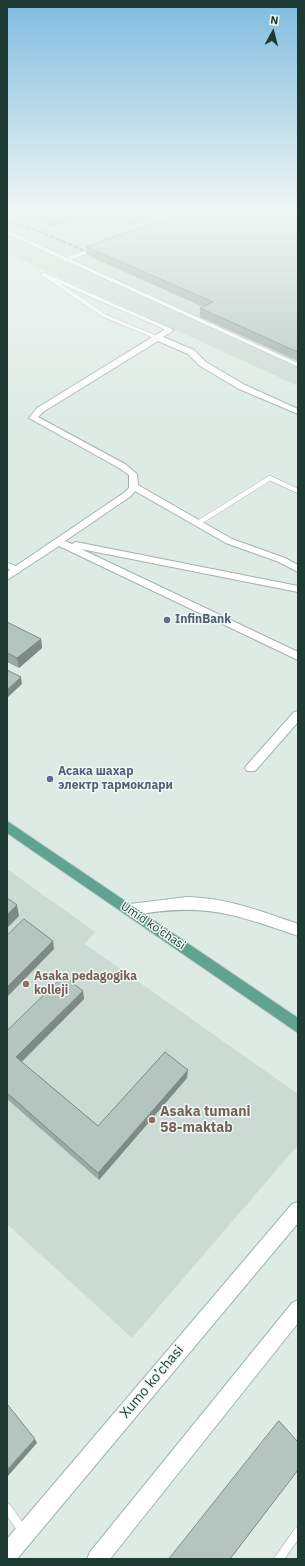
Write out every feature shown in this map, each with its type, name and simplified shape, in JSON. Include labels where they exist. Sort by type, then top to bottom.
[{"type":"main road","name":"Umid ko'chasi","points":[[7,826],[298,1026]]},
{"type":"street","points":[[7,577],[128,494],[133,486],[133,474],[122,466],[33,418],[40,410],[170,330]]},
{"type":"street","points":[[158,338],[191,352],[203,364],[242,387],[298,412]]},
{"type":"street","points":[[133,486],[229,541],[282,560],[298,569]]},
{"type":"street","points":[[59,542],[298,589]]},
{"type":"street","points":[[59,542],[298,656]]},
{"type":"street","points":[[251,768],[298,716]]},
{"type":"street","points":[[130,910],[175,904],[206,904],[226,907],[298,930]]},
{"type":"street","name":"Xumo ko’chasi","points":[[7,1555],[298,1210]]},
{"type":"street","points":[[97,1559],[298,1309]]},
{"type":"lane","points":[[58,284],[105,316],[158,338]]},
{"type":"lane","points":[[66,284],[170,330]]},
{"type":"lane","points":[[118,284],[298,365]]},
{"type":"lane","points":[[198,523],[270,478],[298,491]]},
{"type":"lane","points":[[7,565],[18,570]]},
{"type":"lane","points":[[7,1508],[25,1534]]},
{"type":"lane","points":[[279,1559],[298,1532]]},
{"type":"shaded area","points":[[75,284],[298,284],[298,386]]},
{"type":"shaded area","name":"Asaka tumani 58-maktab","points":[[7,869],[95,932],[85,944],[298,1094],[298,1145],[132,1338],[7,1224]]},
{"type":"building","points":[[172,284],[298,284],[298,352],[200,308],[213,302]]},
{"type":"building","points":[[7,622],[41,639],[17,658],[7,653]]},
{"type":"building","points":[[7,670],[21,677],[7,690]]},
{"type":"building","points":[[7,898],[17,905],[7,915]]},
{"type":"building","points":[[24,919],[53,941],[7,987],[7,936]]},
{"type":"building","points":[[64,976],[83,991],[16,1057],[98,1126],[165,1052],[188,1070],[98,1173],[7,1093],[7,1031]]},
{"type":"building","points":[[7,1404],[35,1439],[7,1470]]},
{"type":"building","points":[[279,1421],[298,1442],[298,1470],[230,1559],[169,1559]]},
{"type":"place","name":"InfinBank","points":[[167,620]]},
{"type":"place","name":"Асака шахар электр тармоклари","points":[[50,779]]},
{"type":"place","name":"Asaka pedagogika kolleji","points":[[26,984]]},
{"type":"place","name":"Asaka tumani 58-maktab","points":[[152,1120]]}]
